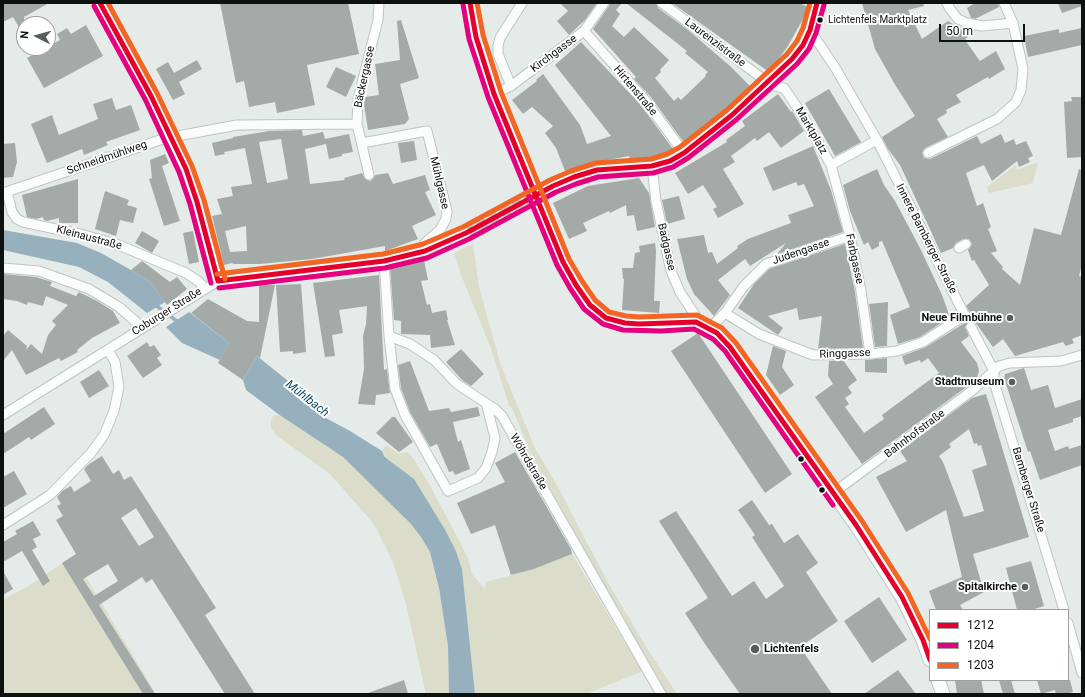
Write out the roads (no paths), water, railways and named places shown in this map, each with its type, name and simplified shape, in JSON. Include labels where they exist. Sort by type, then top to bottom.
[{"type":"street","points":[[100,3],[151,96],[186,169],[197,202],[218,281]]},
{"type":"street","name":"Bäckergasse","points":[[369,175],[357,124],[358,99],[378,20],[378,3]]},
{"type":"street","points":[[470,3],[476,37],[494,94],[563,262],[576,285],[590,305],[606,318],[625,323],[661,324],[696,322],[710,328],[730,347],[881,564],[902,597],[923,640],[929,657]]},
{"type":"street","points":[[511,86],[498,54],[498,46],[500,38],[522,3]]},
{"type":"street","name":"Kirchgasse","points":[[494,94],[511,86],[584,31],[604,3]]},
{"type":"street","name":"Laurenzistraße","points":[[662,3],[768,83]]},
{"type":"street","points":[[543,191],[574,177],[597,170],[652,166],[670,161],[684,153],[732,115],[792,59],[803,45],[810,30],[817,3]]},
{"type":"street","points":[[947,3],[950,10],[958,19],[967,23],[982,26],[1012,23]]},
{"type":"street","points":[[928,153],[997,119],[1016,102],[1022,86],[1023,69],[1012,23],[1004,3]]},
{"type":"street","points":[[810,30],[836,69],[877,140]]},
{"type":"street","name":"Hirtenstraße","points":[[584,31],[645,100],[684,153]]},
{"type":"street","name":"Marktplatz","points":[[768,83],[784,88],[799,110],[831,165],[877,140]]},
{"type":"street","name":"Schneidmühlweg","points":[[5,192],[160,140],[238,125],[357,124]]},
{"type":"street","name":"Mühlgasse","points":[[362,144],[427,131],[447,211],[446,219],[440,230],[425,243],[425,251]]},
{"type":"street","name":"Innere Bamberger Straße","points":[[877,140],[965,316]]},
{"type":"street","name":"Farbgasse","points":[[831,165],[850,236],[861,291],[870,354]]},
{"type":"street","name":"Badgasse","points":[[652,166],[656,201],[671,270],[680,292],[695,315],[696,322]]},
{"type":"street","name":"Kleinaustraße","points":[[5,192],[12,212],[17,219],[23,222],[84,234],[116,244],[186,273],[205,288]]},
{"type":"street","name":"Coburger Straße","points":[[3,415],[218,281],[384,261],[425,251],[466,233]]},
{"type":"street","name":"Judengasse","points":[[710,328],[725,313],[744,286],[766,264],[850,236]]},
{"type":"street","points":[[384,261],[389,336],[395,389],[405,415],[448,491],[478,478],[486,468],[495,438],[486,403]]},
{"type":"street","points":[[3,268],[39,272],[89,289],[119,307],[146,326]]},
{"type":"street","name":"Ringgasse","points":[[725,313],[758,334],[813,355],[870,354],[897,351],[923,342],[965,316]]},
{"type":"street","points":[[971,327],[994,371]]},
{"type":"street","name":"Wöhrdstraße","points":[[389,336],[410,344],[434,360],[457,384],[495,409],[502,416],[661,694]]},
{"type":"street","points":[[3,526],[50,495],[91,453],[104,435],[114,410],[120,387],[115,362],[108,350]]},
{"type":"street","name":"Bahnhofstraße","points":[[833,493],[973,390],[999,366],[1010,363],[1061,361],[1082,355]]},
{"type":"street","name":"Bamberger Straße","points":[[994,371],[994,382],[1064,609]]},
{"type":"street","points":[[1069,627],[1082,674]]},
{"type":"street","points":[[938,681],[943,694]]},
{"type":"water","points":[[3,230],[77,243],[101,253],[150,282],[165,302],[147,313],[108,282],[79,267],[3,250]]},
{"type":"water","points":[[189,312],[229,343],[220,360],[182,343],[166,327]]},
{"type":"water","points":[[257,356],[303,393],[322,416],[382,451],[384,456],[414,479],[444,528],[455,549],[462,569],[475,694],[449,694],[448,646],[439,588],[430,552],[421,537],[411,524],[343,457],[281,416],[246,390],[243,380]]},
{"type":"waterway","name":"Mühlbach","points":[[154,304],[178,322]]},
{"type":"tunnel","points":[[466,233],[540,193]]},
{"type":"place","name":"Lichtenfels Marktplatz","points":[[820,20]]},
{"type":"place","name":"Neue Filmbühne","points":[[1010,318]]},
{"type":"place","name":"Stadtmuseum","points":[[1012,382]]},
{"type":"place","name":"Spitalkirche","points":[[1025,587]]},
{"type":"place","name":"Lichtenfels","points":[[755,649]]}]
